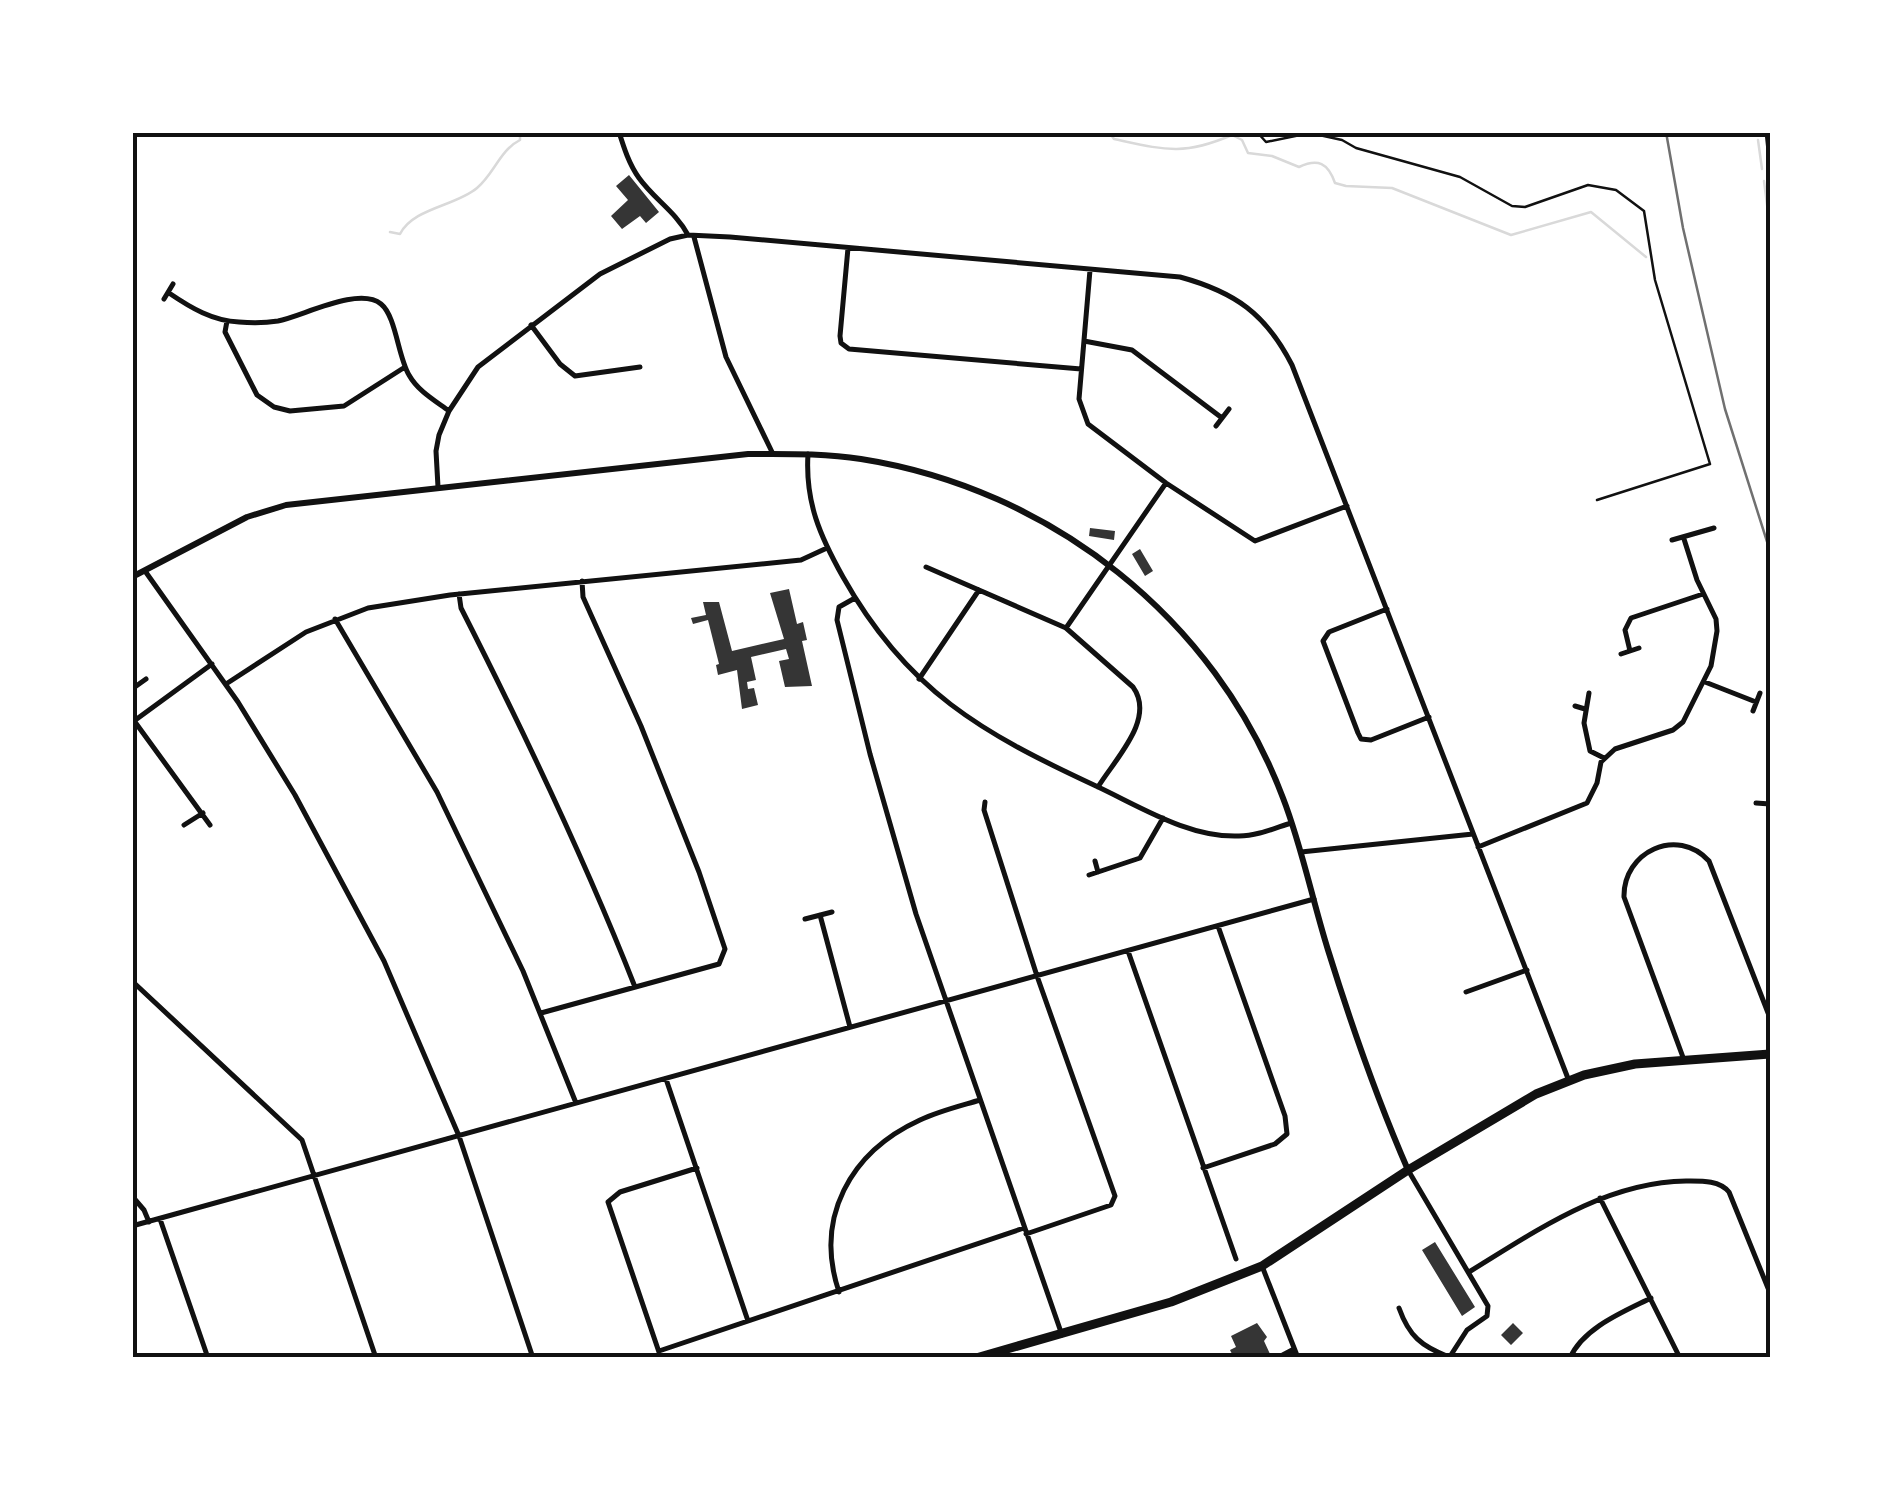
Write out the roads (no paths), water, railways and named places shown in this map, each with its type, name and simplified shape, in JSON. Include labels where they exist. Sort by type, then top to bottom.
[{"type":"highway","points":[[976,1358],[1171,1302],[1262,1266],[1408,1170],[1536,1094],[1569,1081],[1635,1064],[1770,1054]]},
{"type":"street","points":[[618,132],[642,182],[691,235],[726,357],[772,454]]},
{"type":"street","points":[[1767,132],[1770,160]]},
{"type":"street","points":[[438,487],[436,452],[448,411],[478,367],[600,274],[670,239],[691,235],[1180,278],[1226,292],[1265,322],[1292,365],[1569,1081]]},
{"type":"street","points":[[848,248],[840,336],[840,342],[848,349],[1081,369]]},
{"type":"street","points":[[1090,270],[1079,408],[1088,424],[1166,483],[1255,541],[1347,506]]},
{"type":"street","points":[[174,284],[166,296],[226,320],[278,320],[345,300],[372,299],[388,313],[405,367],[416,386],[448,411]]},
{"type":"street","points":[[226,320],[225,332],[256,395],[290,412],[344,406],[405,367]]},
{"type":"street","points":[[531,325],[560,364],[575,376],[640,367]]},
{"type":"street","points":[[1084,342],[1132,350],[1222,418]]},
{"type":"street","points":[[1216,426],[1229,410]]},
{"type":"street","points":[[132,577],[247,517],[286,505],[772,454],[862,459],[956,482],[1031,514],[1085,546],[1151,599],[1213,669],[1248,723],[1283,797],[1379,1098],[1408,1170],[1488,1306],[1487,1316],[1467,1330],[1449,1357],[1421,1345],[1410,1334],[1398,1307]]},
{"type":"street","points":[[808,454],[810,507],[826,548],[854,598],[900,660],[984,730],[1163,818],[1204,833],[1242,836],[1291,823]]},
{"type":"street","points":[[1066,628],[1166,483]]},
{"type":"street","points":[[1672,540],[1714,528]]},
{"type":"street","points":[[1477,847],[1587,802],[1604,758],[1615,749],[1673,730],[1683,722],[1705,682],[1717,631],[1712,606],[1703,594],[1684,538]]},
{"type":"street","points":[[226,684],[306,632],[368,608],[459,594],[801,560],[826,548]]},
{"type":"street","points":[[926,567],[1066,628],[1141,698],[1139,722],[1098,787]]},
{"type":"street","points":[[144,570],[226,684],[324,846],[384,960],[459,1136],[534,1358]]},
{"type":"street","points":[[541,1013],[719,964],[725,948],[641,726],[583,597],[582,581]]},
{"type":"street","points":[[919,679],[979,590]]},
{"type":"street","points":[[459,594],[461,608],[536,756],[602,902],[635,987]]},
{"type":"street","points":[[1630,651],[1625,624],[1632,618],[1703,594]]},
{"type":"street","points":[[854,598],[839,607],[837,620],[894,839],[1062,1334]]},
{"type":"street","points":[[1387,608],[1324,635],[1323,641],[1361,739],[1371,740],[1428,717]]},
{"type":"street","points":[[334,619],[436,792],[541,1013],[576,1103]]},
{"type":"street","points":[[1621,654],[1640,648]]},
{"type":"street","points":[[210,825],[134,720],[212,664]]},
{"type":"street","points":[[132,689],[146,679]]},
{"type":"street","points":[[1705,682],[1756,702]]},
{"type":"street","points":[[1753,711],[1760,692]]},
{"type":"street","points":[[1590,693],[1585,737],[1590,752],[1604,758]]},
{"type":"street","points":[[1575,706],[1586,709]]},
{"type":"street","points":[[697,1168],[620,1192],[608,1202],[660,1354],[748,1321],[1111,1205],[1115,1196],[1037,976],[986,816],[985,802]]},
{"type":"street","points":[[1756,803],[1770,804]]},
{"type":"street","points":[[184,825],[203,813]]},
{"type":"street","points":[[1089,874],[1140,858],[1163,818]]},
{"type":"street","points":[[1300,852],[1472,834]]},
{"type":"street","points":[[1684,1060],[1624,897],[1628,871],[1648,852],[1679,844],[1703,854],[1709,861],[1770,1018]]},
{"type":"street","points":[[1095,861],[1098,872]]},
{"type":"street","points":[[132,1226],[1314,899]]},
{"type":"street","points":[[805,920],[832,912]]},
{"type":"street","points":[[820,916],[850,1027]]},
{"type":"street","points":[[1203,1168],[1275,1144],[1287,1134],[1285,1116],[1218,926]]},
{"type":"street","points":[[1128,951],[1236,1259]]},
{"type":"street","points":[[1466,992],[1527,970]]},
{"type":"street","points":[[132,981],[302,1140],[376,1358]]},
{"type":"street","points":[[666,1079],[748,1321]]},
{"type":"street","points":[[839,1292],[830,1267],[828,1244],[832,1221],[858,1168],[900,1130],[980,1100]]},
{"type":"street","points":[[1468,1272],[1600,1198],[1671,1182],[1724,1186],[1770,1293]]},
{"type":"street","points":[[132,1196],[148,1222]]},
{"type":"street","points":[[1600,1198],[1680,1358]]},
{"type":"street","points":[[160,1219],[208,1358]]},
{"type":"street","points":[[1262,1266],[1298,1358]]},
{"type":"street","points":[[1568,1356],[1600,1324],[1651,1298]]},
{"type":"street","points":[[1278,1358],[1294,1349]]},
{"type":"waterway","points":[[390,232],[400,234],[415,218],[477,188],[507,150],[520,140],[520,132]]},
{"type":"waterway","points":[[1109,132],[1114,139],[1174,149],[1200,146],[1232,135],[1242,140],[1248,153],[1272,156],[1299,167],[1322,164],[1335,183],[1392,188],[1511,235],[1591,212],[1646,257]]},
{"type":"waterway","points":[[1758,140],[1762,169]]},
{"type":"waterway","points":[[1764,181],[1770,228]]},
{"type":"railway","points":[[1666,132],[1683,228],[1725,409],[1770,551]]}]
